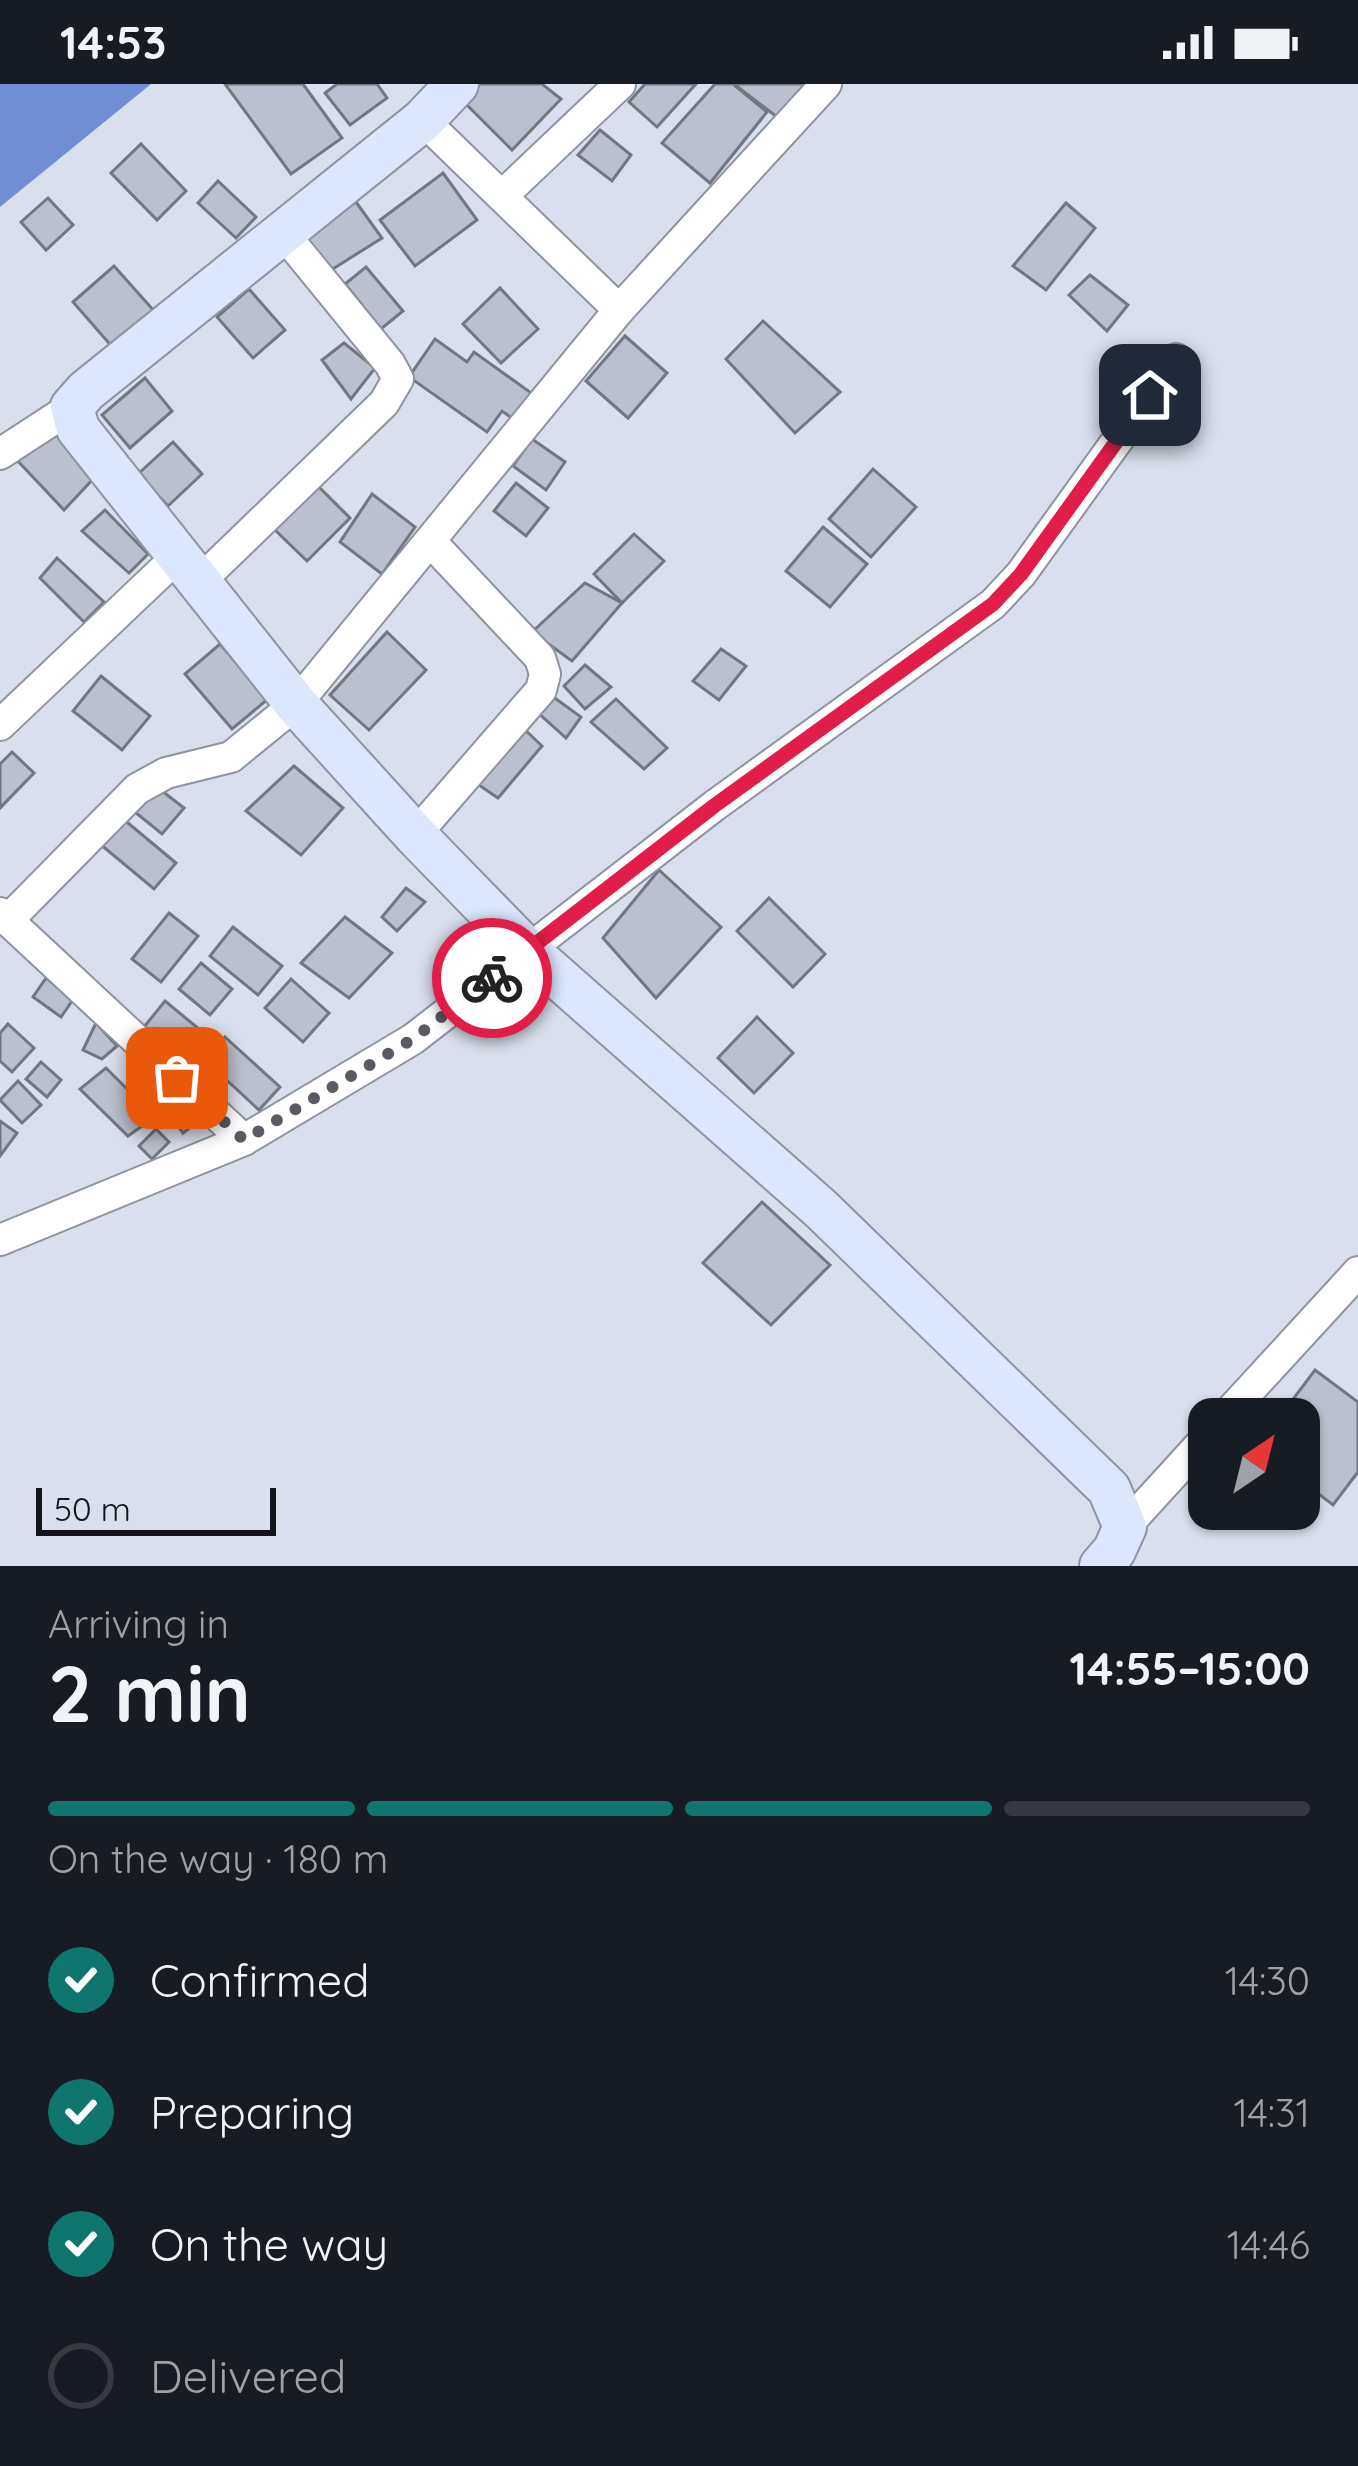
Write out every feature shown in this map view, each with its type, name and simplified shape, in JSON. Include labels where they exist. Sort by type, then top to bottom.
[{"type":"main road","points":[[457,84],[423,120],[86,391],[72,407],[78,429],[296,704],[415,835],[527,950],[842,1228],[1109,1489],[1125,1527],[1101,1566]]},
{"type":"street","points":[[503,195],[620,84]]},
{"type":"street","points":[[244,1140],[4,916],[152,779],[231,757],[296,704],[619,310],[826,84]]},
{"type":"street","points":[[423,120],[619,310]]},
{"type":"street","points":[[0,725],[394,392],[398,379],[390,364],[284,234]]},
{"type":"street","points":[[0,1240],[244,1140],[413,1039],[714,806],[993,604],[1021,574],[1176,359]]},
{"type":"street","points":[[0,454],[72,407]]},
{"type":"street","points":[[415,835],[541,690],[545,674],[540,658],[430,542]]},
{"type":"street","points":[[1242,1398],[1358,1272]]},
{"type":"street","points":[[1125,1527],[1188,1458]]},
{"type":"water","points":[[0,84],[151,84],[0,207]]},
{"type":"building","points":[[225,84],[303,84],[342,138],[291,174]]},
{"type":"building","points":[[337,84],[377,84],[387,98],[350,125],[325,93]]},
{"type":"building","points":[[479,84],[542,84],[561,99],[512,150],[463,101]]},
{"type":"building","points":[[645,84],[696,84],[657,127],[629,102]]},
{"type":"building","points":[[715,84],[733,84],[767,112],[710,183],[662,143]]},
{"type":"building","points":[[734,84],[806,84],[777,117]]},
{"type":"building","points":[[600,130],[631,155],[612,181],[578,155]]},
{"type":"building","points":[[141,144],[186,191],[157,220],[111,173]]},
{"type":"building","points":[[443,173],[477,220],[415,266],[380,220]]},
{"type":"building","points":[[218,181],[256,217],[236,238],[198,203]]},
{"type":"building","points":[[48,198],[73,225],[46,250],[21,222]]},
{"type":"building","points":[[356,202],[382,238],[328,272],[304,234]]},
{"type":"building","points":[[1066,203],[1095,228],[1046,290],[1013,266]]},
{"type":"building","points":[[114,266],[156,313],[114,349],[73,302]]},
{"type":"building","points":[[366,267],[403,311],[381,329],[345,284]]},
{"type":"building","points":[[1090,275],[1128,305],[1107,331],[1069,295]]},
{"type":"building","points":[[500,288],[538,329],[501,363],[463,324]]},
{"type":"building","points":[[249,289],[285,330],[253,358],[217,317]]},
{"type":"building","points":[[763,321],[840,392],[795,433],[726,359]]},
{"type":"building","points":[[625,336],[667,373],[628,418],[586,381]]},
{"type":"building","points":[[435,339],[467,362],[474,352],[534,395],[516,421],[502,411],[487,432],[409,377]]},
{"type":"building","points":[[344,343],[375,368],[351,399],[322,360]]},
{"type":"building","points":[[145,378],[172,411],[130,448],[102,415]]},
{"type":"building","points":[[52,430],[95,477],[64,510],[14,457]]},
{"type":"building","points":[[532,439],[565,462],[546,490],[513,466]]},
{"type":"building","points":[[173,442],[202,474],[168,506],[138,474]]},
{"type":"building","points":[[873,469],[916,507],[871,557],[829,519]]},
{"type":"building","points":[[516,483],[548,508],[526,536],[494,511]]},
{"type":"building","points":[[316,484],[350,518],[307,561],[273,528]]},
{"type":"building","points":[[372,494],[415,527],[382,574],[340,542]]},
{"type":"building","points":[[105,510],[148,554],[129,573],[82,531]]},
{"type":"building","points":[[823,527],[867,564],[830,607],[786,571]]},
{"type":"building","points":[[634,534],[664,561],[622,603],[594,574]]},
{"type":"building","points":[[57,558],[104,602],[84,622],[40,578]]},
{"type":"building","points":[[585,583],[622,603],[572,661],[532,632]]},
{"type":"building","points":[[387,632],[426,670],[369,730],[330,695]]},
{"type":"building","points":[[220,644],[268,699],[232,729],[185,674]]},
{"type":"building","points":[[721,649],[746,666],[719,700],[693,681]]},
{"type":"building","points":[[585,665],[611,687],[585,709],[564,686]]},
{"type":"building","points":[[101,676],[150,716],[122,750],[73,711]]},
{"type":"building","points":[[552,696],[581,717],[566,738],[535,710]]},
{"type":"building","points":[[616,699],[667,748],[644,769],[591,722]]},
{"type":"building","points":[[523,728],[542,746],[498,798],[473,781]]},
{"type":"building","points":[[12,752],[34,773],[0,808],[0,764]]},
{"type":"building","points":[[294,766],[343,808],[301,855],[246,811]]},
{"type":"building","points":[[157,787],[184,808],[162,834],[135,812]]},
{"type":"building","points":[[122,818],[176,863],[154,889],[100,844]]},
{"type":"building","points":[[659,870],[721,927],[656,998],[603,938]]},
{"type":"building","points":[[406,888],[425,902],[397,931],[382,917]]},
{"type":"building","points":[[769,898],[825,954],[793,987],[737,931]]},
{"type":"building","points":[[169,913],[198,936],[161,982],[132,959]]},
{"type":"building","points":[[345,917],[392,953],[349,998],[301,963]]},
{"type":"building","points":[[233,927],[282,966],[258,995],[210,956]]},
{"type":"building","points":[[201,963],[232,989],[210,1015],[179,989]]},
{"type":"building","points":[[46,978],[74,998],[61,1017],[33,997]]},
{"type":"building","points":[[291,979],[329,1013],[303,1042],[265,1008]]},
{"type":"building","points":[[165,1001],[205,1034],[184,1059],[144,1027]]},
{"type":"building","points":[[757,1017],[793,1053],[754,1093],[718,1058]]},
{"type":"building","points":[[96,1023],[117,1046],[102,1059],[83,1050]]},
{"type":"building","points":[[8,1024],[34,1048],[12,1072],[0,1061],[0,1033]]},
{"type":"building","points":[[225,1037],[280,1087],[259,1110],[205,1060]]},
{"type":"building","points":[[41,1062],[61,1080],[47,1097],[26,1079]]},
{"type":"building","points":[[106,1068],[155,1117],[128,1136],[80,1089]]},
{"type":"building","points":[[18,1081],[41,1105],[22,1123],[0,1100]]},
{"type":"building","points":[[181,1098],[198,1122],[183,1133],[166,1108]]},
{"type":"building","points":[[0,1121],[17,1133],[0,1156]]},
{"type":"building","points":[[156,1129],[169,1142],[152,1159],[139,1146]]},
{"type":"building","points":[[762,1202],[830,1265],[771,1325],[703,1263]]},
{"type":"building","points":[[1315,1370],[1358,1402],[1358,1472],[1333,1505],[1320,1495],[1320,1398],[1294,1398]]},
{"type":"way so far","points":[[177,1078],[244,1140],[413,1039],[492,978]]},
{"type":"route","points":[[492,978],[714,806],[993,604],[1021,574],[1150,395]]}]
